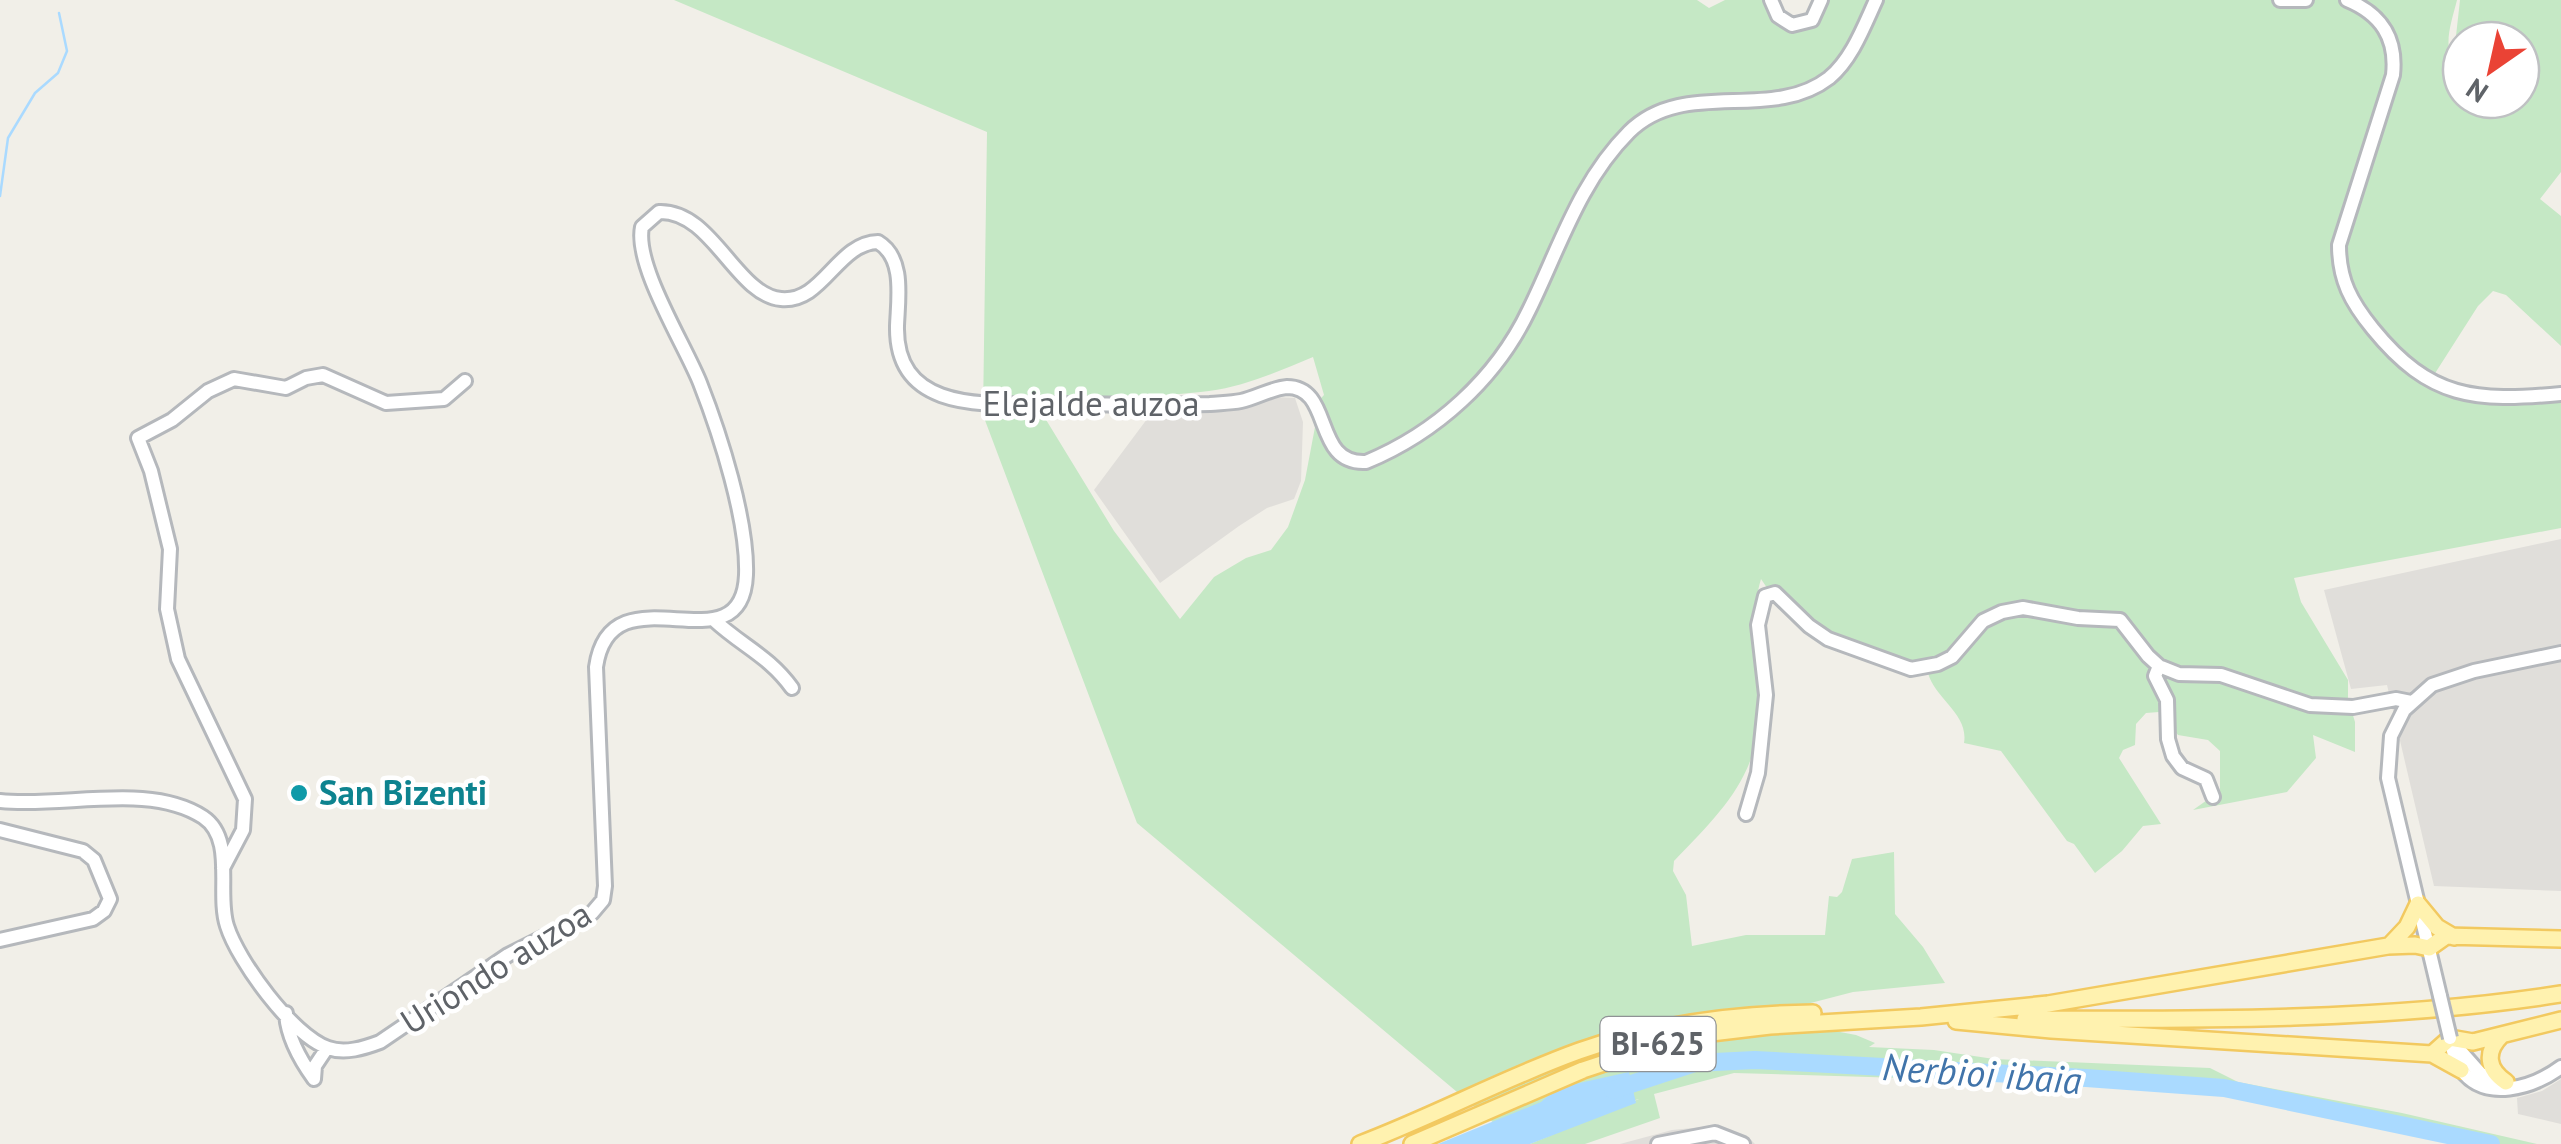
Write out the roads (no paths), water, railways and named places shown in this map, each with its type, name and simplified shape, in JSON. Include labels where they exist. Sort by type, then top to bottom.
[{"type":"main road","points":[[2388,946],[2408,927],[2418,904],[2435,924],[2454,937]]},
{"type":"main road","points":[[1922,1018],[2048,1004],[2388,946],[2429,948],[2438,938],[2561,939]]},
{"type":"main road","name":"BI-625","points":[[1412,1144],[1583,1070],[1686,1036],[1770,1026],[1922,1018],[2215,1019],[2473,1004],[2561,994]]},
{"type":"main road","name":"BI-625","points":[[1360,1144],[1579,1051],[1655,1030],[1770,1014],[1855,1013],[1922,1018]]},
{"type":"main road","points":[[1922,1018],[2432,1054],[2461,1070]]},
{"type":"main road","points":[[2432,1054],[2450,1038],[2473,1042],[2561,1020]]},
{"type":"main road","points":[[2500,1036],[2490,1050],[2490,1068],[2506,1082]]},
{"type":"street","points":[[1772,0],[1778,16],[1792,25],[1812,20],[1821,0]]},
{"type":"street","name":"Elejalde auzoa","points":[[714,620],[732,611],[744,591],[745,553],[737,506],[700,382],[669,319],[642,248],[642,228],[659,212],[681,214],[754,285],[775,299],[799,298],[856,246],[878,242],[888,248],[894,257],[898,287],[900,359],[924,386],[962,403],[1210,404],[1242,401],[1286,387],[1313,401],[1339,454],[1366,462],[1446,418],[1488,370],[1528,312],[1566,223],[1617,145],[1632,129],[1651,116],[1686,103],[1780,97],[1816,86],[1831,76],[1851,52],[1876,0]]},
{"type":"street","points":[[2280,0],[2306,0]]},
{"type":"street","points":[[2347,0],[2369,9],[2388,32],[2395,54],[2392,75],[2338,245],[2345,290],[2396,358],[2420,377],[2447,390],[2467,394],[2561,394]]},
{"type":"street","points":[[222,870],[243,830],[244,799],[178,659],[167,609],[170,550],[151,471],[138,438],[172,420],[208,391],[234,379],[277,388],[323,376],[386,403],[444,399],[466,381]]},
{"type":"street","points":[[1746,814],[1758,773],[1766,695],[1758,625],[1765,596],[1776,594],[1828,639],[1911,669],[1952,658],[1983,621],[2024,608],[2078,618],[2120,620],[2159,666],[2179,674],[2221,675],[2310,705],[2353,706],[2396,699],[2411,702]]},
{"type":"street","name":"Uriondo auzoa","points":[[327,1048],[360,1049],[380,1042],[508,955],[592,913],[603,900],[605,886],[596,667],[599,651],[607,634],[622,622],[642,617],[714,620]]},
{"type":"street","points":[[714,620],[775,664],[792,688]]},
{"type":"street","points":[[2561,653],[2444,680],[2411,702],[2391,736],[2387,765],[2397,820],[2461,1070],[2497,1089],[2521,1089],[2561,1066]]},
{"type":"street","points":[[2159,666],[2154,676],[2167,700],[2168,739],[2173,756],[2182,768],[2206,779],[2213,797]]},
{"type":"street","points":[[0,801],[58,803],[150,797],[168,800],[207,820],[221,842],[226,924],[236,949],[308,1038],[327,1048],[314,1066],[314,1079],[292,1038],[286,1013]]},
{"type":"street","points":[[0,830],[83,852],[94,860],[110,899],[104,911],[93,919],[0,940]]},
{"type":"street","points":[[2450,1038],[2480,1074],[2506,1082],[2534,1078],[2561,1066]]},
{"type":"street","points":[[1658,1144],[1715,1133],[1743,1144]]},
{"type":"water","points":[[1629,1072],[1636,1103],[1530,1144],[1438,1144],[1541,1102],[1557,1088]]},
{"type":"waterway","points":[[0,196],[8,138],[35,93],[58,73],[67,51],[59,13]]},
{"type":"waterway","name":"Nerbioi ibaia","points":[[1613,1090],[1695,1063],[1755,1060],[2086,1078],[2224,1088],[2491,1144]]},
{"type":"place","name":"San Bizenti","points":[[299,793]]}]
